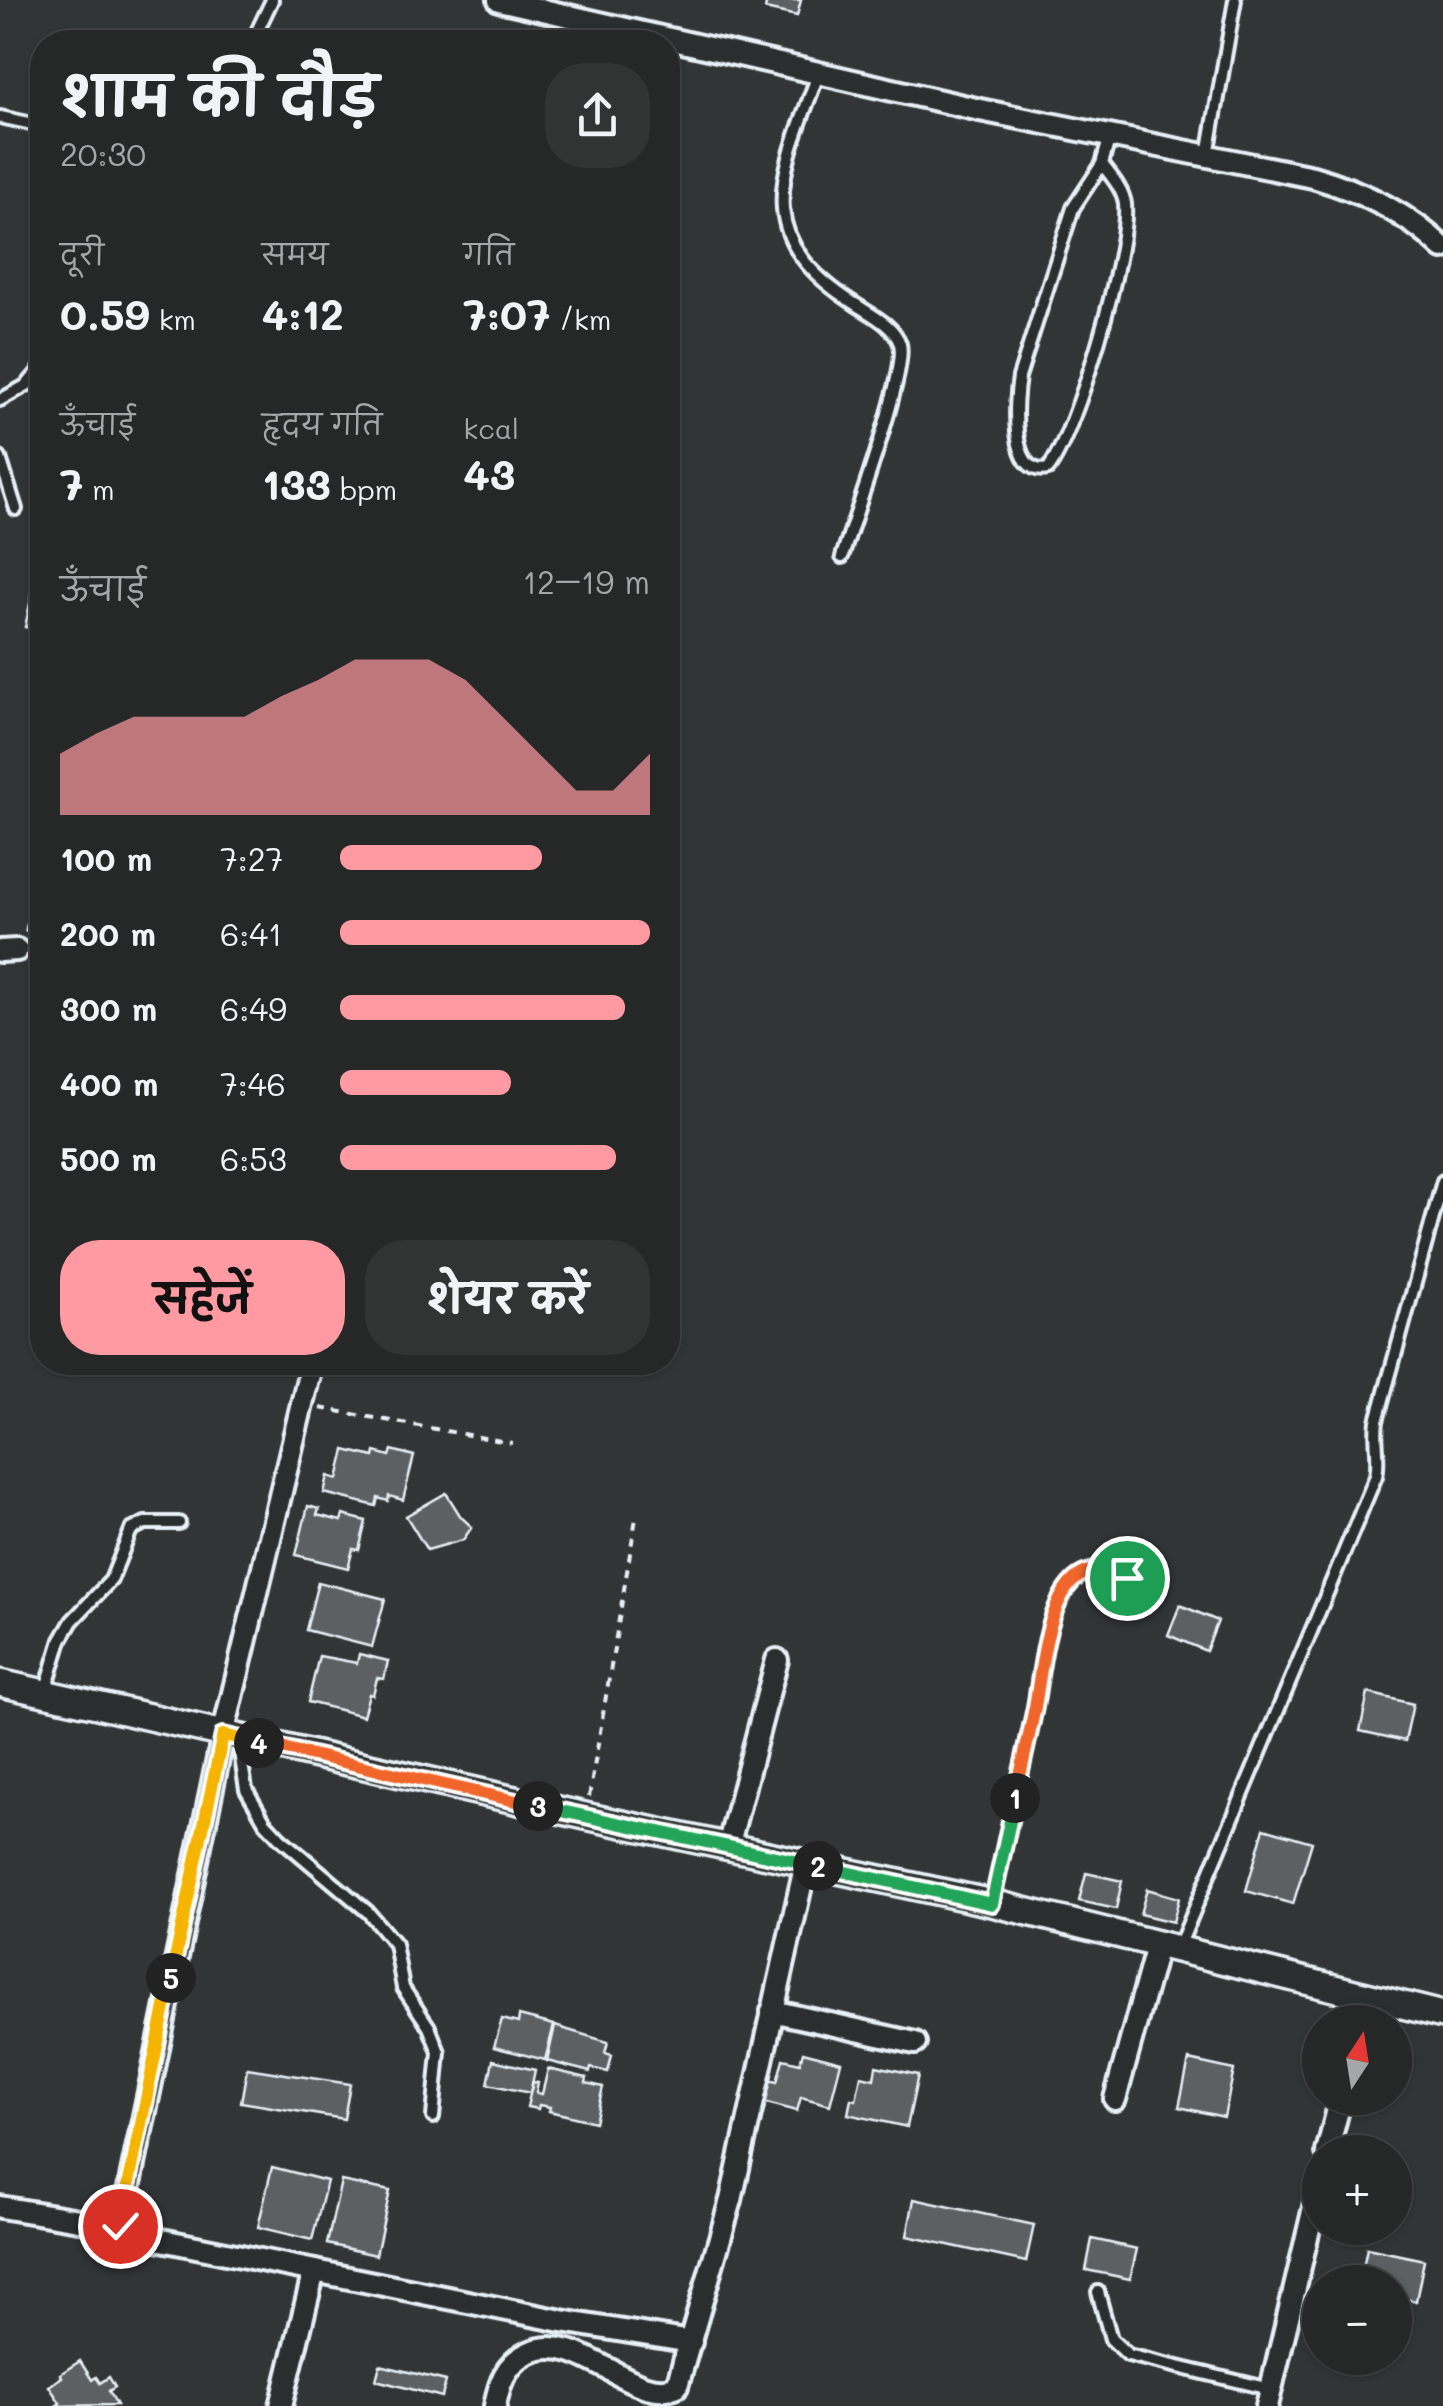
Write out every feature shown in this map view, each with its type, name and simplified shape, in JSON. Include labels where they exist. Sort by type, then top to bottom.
[{"type":"street","points":[[499,0],[632,30]]},
{"type":"street","points":[[680,41],[1350,188],[1400,214],[1443,248]]},
{"type":"street","points":[[120,2226],[309,1375]]},
{"type":"street","points":[[728,1847],[777,1660]]},
{"type":"street","points":[[3,1689],[45,1693],[992,1904],[1168,1948],[1347,2005]]},
{"type":"street","points":[[495,2406],[503,2375],[510,2365],[544,2348],[581,2360],[629,2392],[666,2394],[676,2386],[731,2200],[806,1863]]},
{"type":"street","points":[[1115,2099],[1168,1948]]},
{"type":"street","points":[[772,2012],[915,2043]]},
{"type":"street","points":[[1412,2013],[1443,2015]]},
{"type":"street","points":[[0,2206],[120,2226],[126,2233],[562,2321],[691,2342]]},
{"type":"street","points":[[1269,2398],[1305,2245]]},
{"type":"street","points":[[280,2406],[314,2271]]},
{"type":"lane","points":[[258,30],[272,0]]},
{"type":"lane","points":[[1208,154],[1235,0]]},
{"type":"lane","points":[[819,72],[784,171],[784,224],[803,262],[828,287],[889,328],[902,355],[842,556]]},
{"type":"lane","points":[[0,117],[30,123]]},
{"type":"lane","points":[[1102,164],[1123,193],[1118,268],[1059,455],[1048,469],[1038,472],[1024,458],[1015,400],[1073,208],[1102,164],[1110,136]]},
{"type":"lane","points":[[0,400],[30,381]]},
{"type":"lane","points":[[0,458],[16,510]]},
{"type":"lane","points":[[1168,1948],[1376,1476],[1377,1421],[1443,1180]]},
{"type":"lane","points":[[45,1693],[61,1640],[72,1621],[112,1580],[131,1530],[145,1523],[179,1523]]},
{"type":"lane","points":[[230,1736],[246,1789],[265,1822],[346,1892],[395,1944],[403,1988],[439,2052],[433,2117]]},
{"type":"lane","points":[[1098,2292],[1111,2339],[1128,2355],[1269,2398]]},
{"type":"path","points":[[9,950],[30,914]]},
{"type":"path","points":[[303,1405],[512,1443]]},
{"type":"path","points":[[585,1816],[636,1518]]},
{"type":"path","points":[[992,1904],[1050,1621],[1070,1584],[1081,1574],[1094,1568],[1110,1569],[1127,1578]]},
{"type":"building","points":[[767,0],[801,0],[797,16],[765,9]]},
{"type":"building","points":[[345,1450],[374,1457],[375,1452],[390,1456],[392,1450],[414,1456],[403,1500],[378,1498],[376,1506],[324,1493],[328,1476],[338,1479]]},
{"type":"building","points":[[446,1493],[472,1527],[463,1540],[427,1550],[406,1516]]},
{"type":"building","points":[[308,1506],[319,1509],[317,1515],[341,1521],[343,1515],[366,1521],[359,1550],[353,1549],[348,1568],[296,1555]]},
{"type":"building","points":[[318,1582],[385,1599],[372,1647],[306,1630]]},
{"type":"building","points":[[1180,1605],[1218,1621],[1206,1651],[1168,1635]]},
{"type":"building","points":[[359,1654],[388,1661],[384,1679],[377,1678],[363,1716],[308,1702],[319,1656],[357,1663]]},
{"type":"building","points":[[1368,1693],[1413,1704],[1405,1741],[1360,1731]]},
{"type":"building","points":[[1264,1828],[1312,1842],[1293,1904],[1246,1891]]},
{"type":"building","points":[[1086,1873],[1122,1881],[1116,1909],[1079,1901]]},
{"type":"building","points":[[1147,1889],[1179,1898],[1173,1922],[1140,1914]]},
{"type":"building","points":[[519,2016],[554,2025],[545,2060],[494,2047],[502,2019],[518,2023]]},
{"type":"building","points":[[555,2026],[608,2042],[605,2053],[612,2055],[608,2072],[591,2068],[590,2072],[547,2061]]},
{"type":"building","points":[[803,2052],[841,2062],[830,2105],[801,2097],[797,2111],[763,2102],[769,2080],[777,2082],[783,2059],[800,2063]]},
{"type":"building","points":[[493,2060],[535,2070],[530,2093],[488,2084]]},
{"type":"building","points":[[1189,2060],[1234,2070],[1224,2117],[1179,2107]]},
{"type":"building","points":[[876,2066],[918,2075],[907,2127],[848,2114],[851,2099],[856,2100],[861,2076],[874,2079]]},
{"type":"building","points":[[247,2068],[350,2084],[344,2119],[241,2102]]},
{"type":"building","points":[[548,2069],[587,2078],[586,2083],[603,2087],[595,2122],[549,2111],[550,2107],[527,2107],[533,2082],[538,2083],[536,2093],[542,2094]]},
{"type":"building","points":[[272,2167],[327,2181],[312,2240],[258,2227]]},
{"type":"building","points":[[341,2181],[390,2191],[376,2255],[327,2244]]},
{"type":"building","points":[[914,2199],[1034,2225],[1026,2262],[907,2236]]},
{"type":"building","points":[[1092,2239],[1137,2249],[1130,2279],[1086,2270]]},
{"type":"building","points":[[1367,2248],[1424,2260],[1416,2301],[1412,2300],[1412,2265],[1364,2265]]},
{"type":"building","points":[[80,2361],[92,2380],[96,2377],[100,2383],[109,2377],[115,2387],[109,2391],[117,2405],[56,2406],[60,2403],[49,2386]]},
{"type":"building","points":[[380,2365],[446,2381],[442,2397],[376,2380]]},
{"type":"route","points":[[120,2226],[223,1735],[992,1904],[1050,1621],[1070,1584],[1081,1574],[1094,1568],[1110,1569],[1127,1578]]}]
